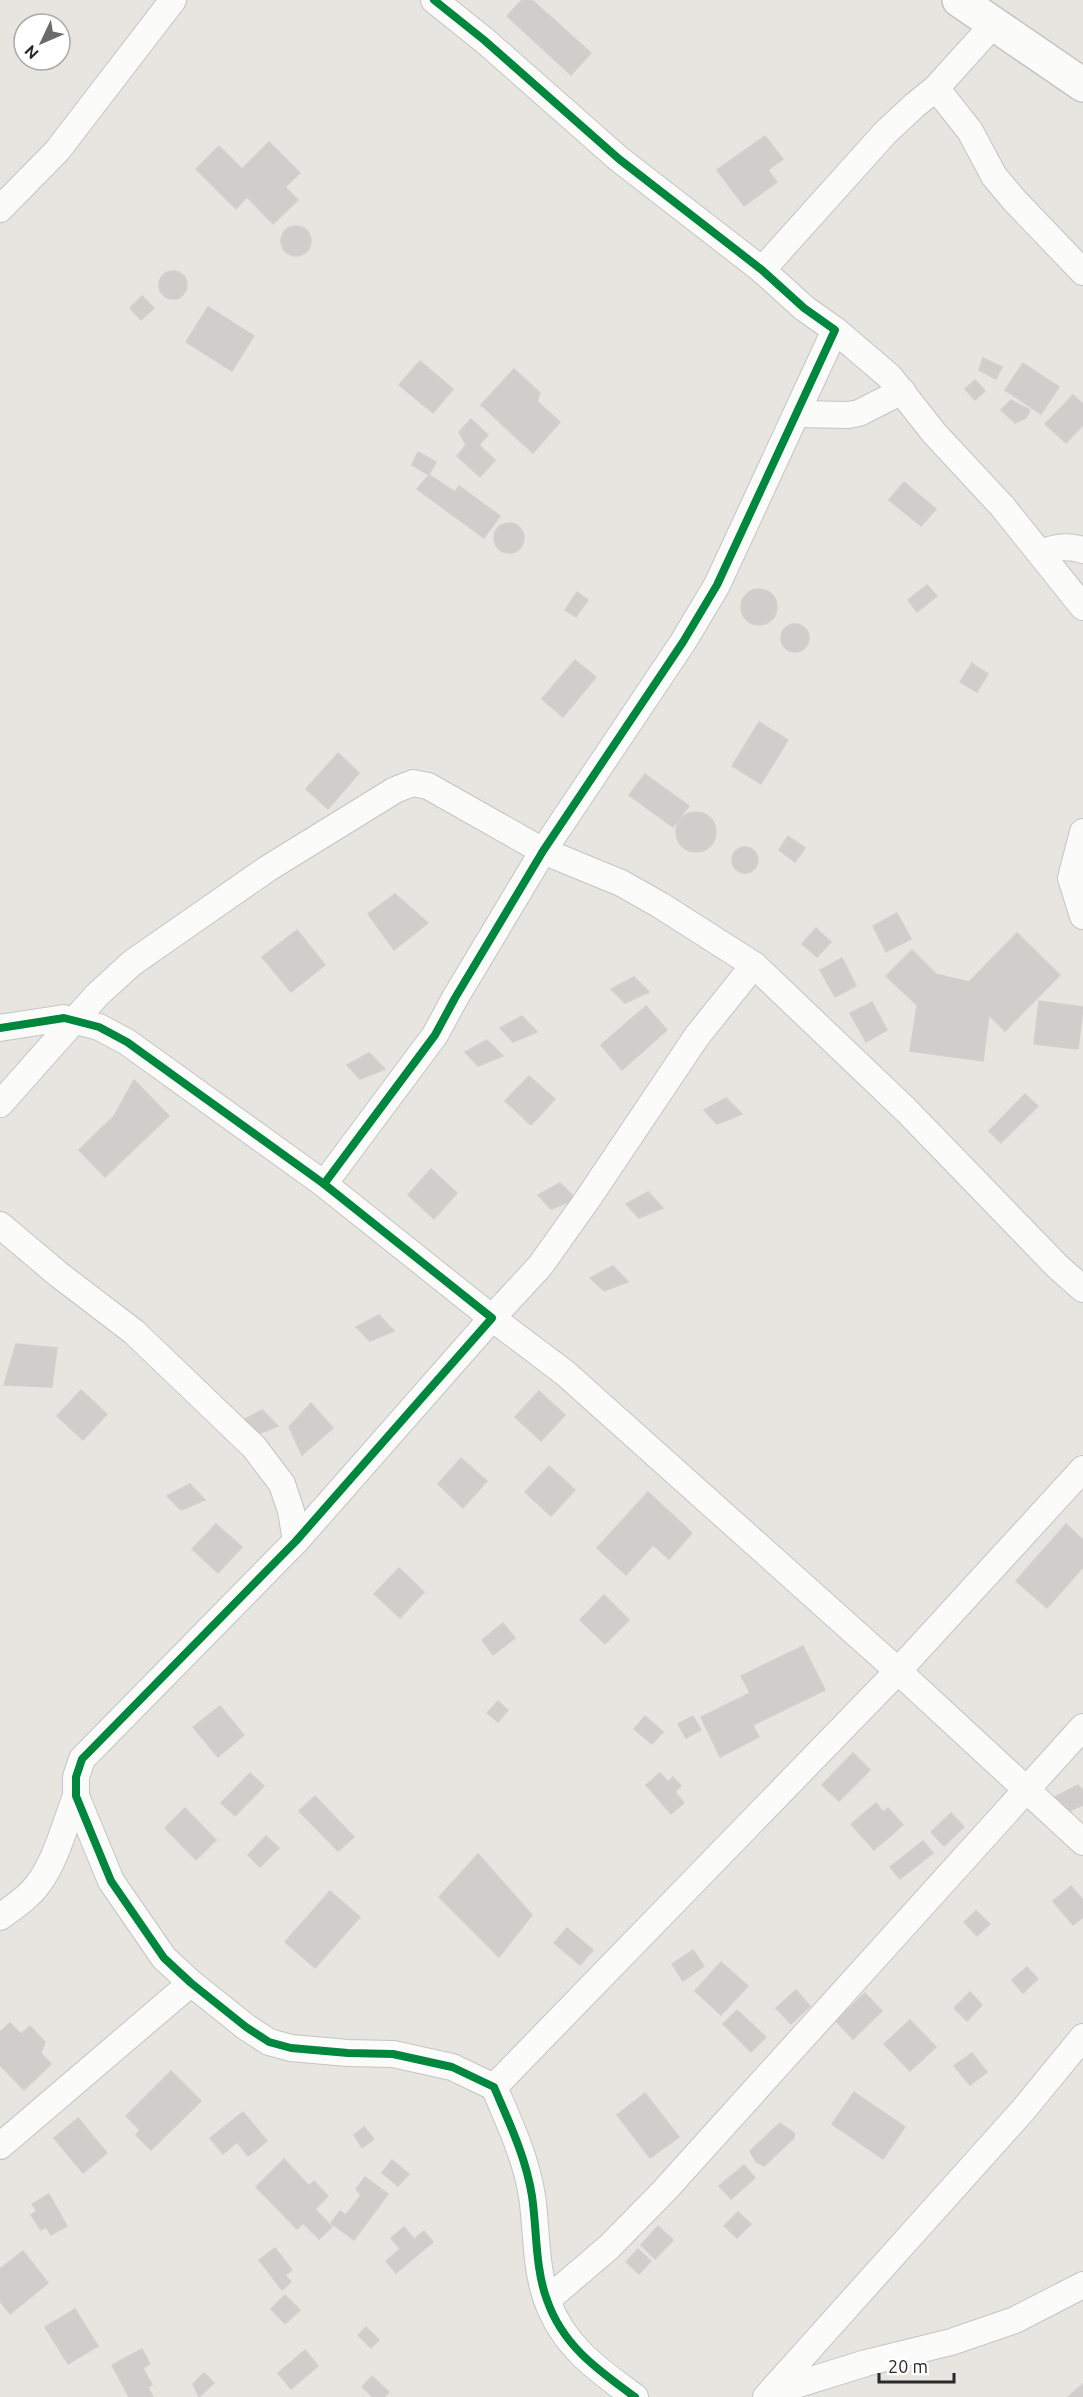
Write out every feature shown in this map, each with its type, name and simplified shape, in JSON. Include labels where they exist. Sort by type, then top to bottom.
[{"type":"main road","points":[[959,0],[1083,85]]},
{"type":"street","points":[[0,209],[57,151],[173,0]]},
{"type":"street","points":[[442,2],[619,159],[762,270],[804,308],[873,361],[902,391],[934,433],[1002,506],[1083,608]]},
{"type":"street","points":[[762,270],[885,133],[936,88],[993,25]]},
{"type":"street","points":[[936,88],[970,132],[994,176],[1083,273]]},
{"type":"street","points":[[324,1184],[435,1035],[543,851],[615,747],[717,585],[835,330]]},
{"type":"street","points":[[797,414],[848,415],[859,413],[902,391]]},
{"type":"street","points":[[1041,553],[1054,548],[1070,546],[1083,550]]},
{"type":"street","points":[[0,1104],[103,988],[132,963],[267,869],[395,790],[413,783],[428,786],[543,851],[621,883],[754,965],[906,1110],[1058,1267],[1083,1289]]},
{"type":"street","points":[[1083,832],[1071,878],[1083,916]]},
{"type":"street","points":[[0,1917],[22,1901],[39,1883],[53,1855],[76,1796],[76,1777],[82,1760],[296,1541],[540,1266],[698,1036],[754,965]]},
{"type":"street","points":[[0,1028],[64,1018],[99,1027],[127,1042],[324,1184],[492,1318],[565,1372],[898,1671],[1083,1842]]},
{"type":"street","points":[[0,1225],[58,1274],[134,1332],[254,1447],[282,1484],[291,1511],[296,1541]]},
{"type":"street","points":[[494,2087],[898,1671],[1083,1468]]},
{"type":"street","points":[[547,2300],[609,2247],[664,2191],[1083,1727]]},
{"type":"street","points":[[76,1796],[111,1881],[138,1923],[164,1958],[246,2027],[269,2042],[291,2048],[393,2054],[452,2067],[494,2087],[514,2133],[532,2194],[538,2259],[547,2300],[568,2340],[589,2363],[635,2397]]},
{"type":"street","points":[[0,2146],[191,1983]]},
{"type":"street","points":[[769,2395],[1024,2109],[1083,2037]]},
{"type":"street","points":[[769,2395],[866,2362],[951,2342],[1015,2320],[1083,2285]]},
{"type":"building","points":[[522,0],[532,0],[591,53],[571,75],[507,16]]},
{"type":"building","points":[[765,136],[783,159],[768,170],[777,182],[744,206],[717,170]]},
{"type":"building","points":[[269,142],[300,173],[285,187],[298,200],[273,224],[247,197],[236,209],[196,169],[219,146],[242,169]]},
{"type":"building","points":[[296,226],[307,230],[311,241],[307,252],[296,256],[285,252],[281,241],[285,230]]},
{"type":"building","points":[[173,271],[183,275],[187,285],[183,295],[173,299],[163,295],[159,285],[163,275]]},
{"type":"building","points":[[142,296],[154,308],[141,320],[130,308]]},
{"type":"building","points":[[208,307],[254,336],[232,371],[186,342]]},
{"type":"building","points":[[983,358],[1002,367],[996,379],[979,370]]},
{"type":"building","points":[[420,361],[453,389],[433,413],[399,385]]},
{"type":"building","points":[[1023,363],[1059,387],[1041,414],[1005,390]]},
{"type":"building","points":[[514,369],[540,393],[537,401],[560,422],[533,453],[481,405]]},
{"type":"building","points":[[975,380],[985,391],[975,400],[965,389]]},
{"type":"building","points":[[1073,395],[1083,404],[1083,425],[1066,443],[1045,424]]},
{"type":"building","points":[[1011,400],[1030,410],[1026,418],[1015,423],[1001,410]]},
{"type":"building","points":[[471,419],[488,435],[479,445],[495,460],[480,477],[457,456],[466,445],[459,432]]},
{"type":"building","points":[[418,452],[436,462],[429,475],[412,465]]},
{"type":"building","points":[[429,475],[455,492],[443,508],[417,489]]},
{"type":"building","points":[[904,482],[936,509],[921,526],[889,500]]},
{"type":"building","points":[[459,486],[500,516],[484,538],[443,508]]},
{"type":"building","points":[[509,523],[515,524],[523,532],[523,544],[515,552],[509,553],[503,552],[495,544],[494,538],[495,532],[503,524]]},
{"type":"building","points":[[927,585],[937,596],[917,612],[908,600]]},
{"type":"building","points":[[759,589],[772,594],[777,607],[772,620],[759,625],[746,620],[741,607],[746,594]]},
{"type":"building","points":[[577,592],[588,600],[576,617],[565,610]]},
{"type":"building","points":[[795,624],[805,628],[809,638],[805,648],[795,652],[785,648],[781,638],[785,628]]},
{"type":"building","points":[[575,660],[596,677],[563,717],[542,699]]},
{"type":"building","points":[[972,663],[988,674],[977,692],[960,682]]},
{"type":"building","points":[[759,722],[788,740],[761,784],[732,766]]},
{"type":"building","points":[[338,753],[359,773],[328,809],[306,789]]},
{"type":"building","points":[[645,774],[689,806],[673,827],[629,795]]},
{"type":"building","points":[[696,812],[710,818],[716,832],[710,846],[696,852],[682,846],[676,832],[682,818]]},
{"type":"building","points":[[788,836],[805,848],[795,862],[779,850]]},
{"type":"building","points":[[745,847],[755,850],[758,860],[755,870],[745,873],[735,870],[732,860],[735,850]]},
{"type":"building","points":[[395,894],[428,923],[394,950],[368,914]]},
{"type":"building","points":[[897,913],[911,939],[886,952],[873,926]]},
{"type":"building","points":[[816,928],[831,942],[817,957],[802,944]]},
{"type":"building","points":[[297,930],[325,965],[291,992],[262,957]]},
{"type":"building","points":[[1017,933],[1060,975],[1005,1031],[989,1015],[983,1061],[910,1051],[917,1005],[886,976],[912,950],[936,974],[969,982]]},
{"type":"building","points":[[842,958],[856,986],[835,997],[820,970]]},
{"type":"building","points":[[634,977],[649,992],[625,1003],[611,989]]},
{"type":"building","points":[[1039,1001],[1083,1007],[1078,1049],[1034,1044]]},
{"type":"building","points":[[872,1002],[887,1030],[866,1042],[850,1013]]},
{"type":"building","points":[[646,1006],[667,1030],[622,1070],[601,1045]]},
{"type":"building","points":[[522,1016],[537,1032],[513,1042],[500,1028]]},
{"type":"building","points":[[487,1040],[503,1056],[478,1066],[465,1052]]},
{"type":"building","points":[[369,1053],[385,1069],[360,1079],[347,1065]]},
{"type":"building","points":[[529,1076],[555,1099],[531,1125],[505,1101]]},
{"type":"building","points":[[134,1080],[169,1116],[105,1177],[79,1150],[114,1116]]},
{"type":"building","points":[[1025,1094],[1038,1106],[1001,1143],[989,1131]]},
{"type":"building","points":[[726,1098],[742,1114],[717,1124],[704,1110]]},
{"type":"building","points":[[431,1169],[457,1193],[434,1219],[408,1195]]},
{"type":"building","points":[[560,1183],[576,1199],[551,1209],[538,1195]]},
{"type":"building","points":[[648,1192],[663,1208],[639,1218],[626,1204]]},
{"type":"building","points":[[613,1266],[628,1282],[604,1291],[590,1278]]},
{"type":"building","points":[[379,1315],[394,1331],[370,1341],[356,1327]]},
{"type":"building","points":[[16,1344],[57,1348],[52,1387],[4,1385]]},
{"type":"building","points":[[81,1390],[107,1414],[83,1440],[57,1416]]},
{"type":"building","points":[[539,1391],[565,1415],[541,1441],[515,1417]]},
{"type":"building","points":[[311,1403],[333,1428],[302,1455],[289,1427]]},
{"type":"building","points":[[262,1410],[278,1426],[253,1436],[240,1422]]},
{"type":"building","points":[[461,1458],[487,1481],[463,1508],[438,1484]]},
{"type":"building","points":[[549,1466],[575,1490],[551,1516],[525,1492]]},
{"type":"building","points":[[190,1484],[205,1500],[181,1510],[167,1496]]},
{"type":"building","points":[[648,1492],[692,1533],[669,1559],[653,1545],[626,1575],[597,1548]]},
{"type":"building","points":[[216,1524],[242,1547],[218,1573],[192,1549]]},
{"type":"building","points":[[1066,1524],[1083,1540],[1083,1567],[1047,1608],[1016,1581]]},
{"type":"building","points":[[399,1568],[424,1592],[400,1618],[374,1594]]},
{"type":"building","points":[[604,1595],[629,1620],[605,1644],[580,1620]]},
{"type":"building","points":[[503,1623],[515,1638],[493,1655],[482,1640]]},
{"type":"building","points":[[803,1646],[825,1690],[753,1725],[759,1737],[720,1757],[701,1717],[750,1693],[741,1676]]},
{"type":"building","points":[[498,1701],[508,1710],[498,1722],[487,1713]]},
{"type":"building","points":[[220,1706],[244,1735],[218,1757],[193,1727]]},
{"type":"building","points":[[645,1716],[663,1732],[652,1744],[634,1729]]},
{"type":"building","points":[[693,1716],[701,1730],[686,1738],[678,1724]]},
{"type":"building","points":[[853,1753],[870,1770],[839,1801],[822,1785]]},
{"type":"building","points":[[250,1773],[264,1786],[235,1816],[221,1803]]},
{"type":"building","points":[[660,1773],[668,1782],[673,1777],[681,1786],[675,1792],[684,1803],[671,1814],[646,1785]]},
{"type":"building","points":[[1078,1785],[1083,1790],[1083,1805],[1069,1811],[1055,1797]]},
{"type":"building","points":[[315,1796],[354,1837],[338,1851],[299,1811]]},
{"type":"building","points":[[876,1803],[883,1812],[888,1808],[903,1825],[874,1850],[851,1824]]},
{"type":"building","points":[[185,1808],[216,1840],[196,1860],[165,1828]]},
{"type":"building","points":[[951,1813],[964,1827],[944,1846],[931,1832]]},
{"type":"building","points":[[266,1836],[279,1848],[260,1867],[248,1855]]},
{"type":"building","points":[[923,1841],[933,1853],[900,1879],[890,1867]]},
{"type":"building","points":[[478,1854],[532,1915],[499,1957],[439,1897]]},
{"type":"building","points":[[1071,1886],[1083,1900],[1083,1917],[1073,1925],[1053,1901]]},
{"type":"building","points":[[330,1891],[360,1917],[315,1968],[285,1942]]},
{"type":"building","points":[[976,1911],[990,1924],[977,1936],[964,1922]]},
{"type":"building","points":[[567,1928],[593,1950],[580,1965],[554,1943]]},
{"type":"building","points":[[693,1950],[704,1966],[683,1981],[672,1964]]},
{"type":"building","points":[[721,1962],[748,1986],[721,2015],[695,1991]]},
{"type":"building","points":[[1027,1967],[1038,1979],[1023,1993],[1012,1980]]},
{"type":"building","points":[[796,1990],[810,2006],[791,2024],[776,2008]]},
{"type":"building","points":[[970,1992],[982,2005],[967,2021],[954,2008]]},
{"type":"building","points":[[865,1993],[882,2011],[853,2039],[836,2021]]},
{"type":"building","points":[[737,2010],[766,2037],[751,2052],[723,2024]]},
{"type":"building","points":[[910,2020],[936,2047],[910,2071],[884,2044]]},
{"type":"building","points":[[10,2023],[21,2034],[30,2026],[45,2042],[41,2053],[51,2064],[24,2090],[0,2065],[0,2032]]},
{"type":"building","points":[[972,2053],[987,2072],[970,2085],[954,2066]]},
{"type":"building","points":[[171,2071],[201,2101],[151,2150],[136,2135],[140,2130],[126,2116]]},
{"type":"building","points":[[854,2092],[905,2127],[883,2159],[832,2124]]},
{"type":"building","points":[[645,2093],[679,2137],[650,2158],[617,2115]]},
{"type":"building","points":[[243,2112],[267,2141],[248,2156],[237,2142],[223,2154],[210,2138]]},
{"type":"building","points":[[78,2118],[107,2153],[83,2173],[54,2138]]},
{"type":"building","points":[[780,2123],[794,2133],[794,2138],[764,2166],[756,2162],[750,2151]]},
{"type":"building","points":[[364,2127],[374,2139],[362,2148],[354,2135]]},
{"type":"building","points":[[284,2159],[309,2186],[314,2181],[328,2196],[315,2209],[332,2227],[319,2239],[303,2223],[297,2229],[256,2187]]},
{"type":"building","points":[[392,2160],[409,2174],[398,2186],[382,2173]]},
{"type":"building","points":[[744,2165],[755,2178],[731,2199],[719,2186]]},
{"type":"building","points":[[365,2177],[388,2194],[354,2240],[331,2223],[340,2211],[346,2215],[361,2195],[356,2189]]},
{"type":"building","points":[[49,2194],[67,2226],[51,2235],[46,2227],[41,2230],[31,2215],[37,2211],[32,2204]]},
{"type":"building","points":[[738,2212],[751,2224],[737,2238],[724,2226]]},
{"type":"building","points":[[658,2226],[673,2240],[655,2259],[641,2245]]},
{"type":"building","points":[[404,2227],[414,2239],[424,2231],[433,2242],[396,2273],[386,2261],[400,2249],[391,2238]]},
{"type":"building","points":[[275,2248],[292,2270],[285,2275],[291,2282],[282,2290],[259,2260]]},
{"type":"building","points":[[638,2249],[651,2261],[639,2274],[626,2262]]},
{"type":"building","points":[[23,2251],[48,2283],[10,2314],[0,2301],[0,2269]]},
{"type":"building","points":[[285,2295],[300,2310],[285,2324],[271,2309]]},
{"type":"building","points":[[75,2309],[98,2346],[68,2364],[45,2327]]},
{"type":"building","points":[[366,2327],[379,2340],[371,2348],[358,2335]]},
{"type":"building","points":[[142,2349],[150,2364],[143,2368],[152,2385],[148,2387],[153,2397],[129,2397],[112,2365]]},
{"type":"building","points":[[305,2350],[318,2366],[291,2389],[278,2373]]},
{"type":"building","points":[[204,2373],[214,2383],[199,2397],[193,2384]]},
{"type":"building","points":[[372,2376],[389,2392],[384,2397],[373,2397],[362,2387]]},
{"type":"building","points":[[1083,2384],[1083,2397],[1068,2397]]},
{"type":"cycle path","points":[[324,1184],[435,1035],[543,851],[683,642],[717,585],[835,330],[804,308],[762,270],[619,159],[484,40],[434,0]]},
{"type":"cycle path","points":[[0,1028],[64,1018],[99,1027],[127,1042],[324,1184],[492,1318],[296,1541],[82,1759],[76,1777],[76,1796],[111,1881],[164,1958],[246,2027],[269,2042],[291,2048],[393,2054],[452,2067],[494,2087],[526,2168],[532,2196],[540,2275],[554,2316],[562,2331],[583,2356],[635,2397]]}]
